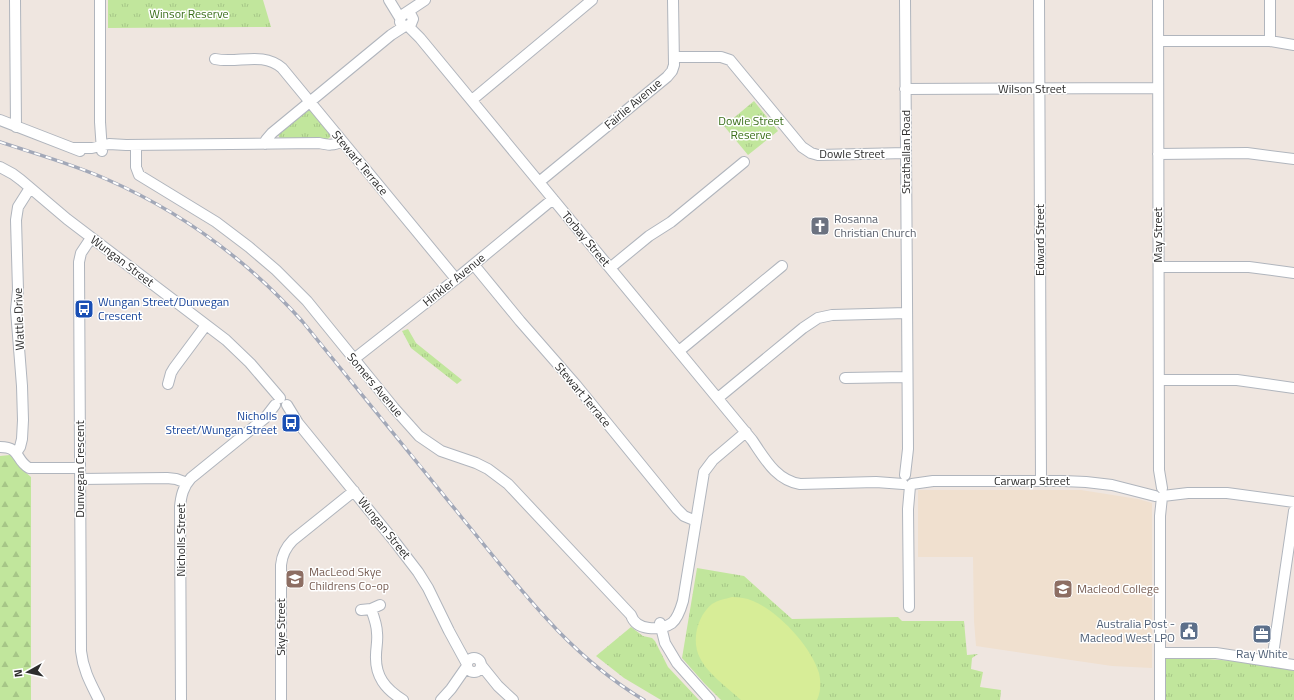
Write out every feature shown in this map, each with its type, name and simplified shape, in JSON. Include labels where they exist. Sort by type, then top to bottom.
[{"type":"street","points":[[15,0],[16,127]]},
{"type":"street","points":[[100,0],[100,122],[102,148]]},
{"type":"street","name":"Torbay Street","points":[[389,0],[749,436],[785,476]]},
{"type":"street","points":[[472,100],[592,0]]},
{"type":"street","name":"Fairlie Avenue","points":[[539,182],[666,77],[673,68],[673,0]]},
{"type":"street","name":"Strathallan Road","points":[[905,0],[908,607]]},
{"type":"street","name":"Edward Street","points":[[1039,0],[1041,481]]},
{"type":"street","name":"May Street","points":[[1158,0],[1160,700]]},
{"type":"street","points":[[1270,0],[1270,41]]},
{"type":"street","points":[[265,144],[268,137],[391,35],[424,1]]},
{"type":"street","points":[[1158,41],[1270,41],[1294,45]]},
{"type":"street","name":"Dowle Street","points":[[674,57],[721,57],[730,60],[802,147],[811,153],[818,155],[906,153]]},
{"type":"street","name":"Stewart Terrace","points":[[215,59],[230,61],[252,58],[270,61],[282,68],[456,279]]},
{"type":"street","name":"Wilson Street","points":[[905,89],[1158,88]]},
{"type":"street","points":[[0,120],[87,153],[102,148],[131,145],[319,143],[339,138]]},
{"type":"street","name":"Somers Avenue","points":[[131,145],[139,176],[216,222],[290,283],[419,436],[441,451],[476,463],[488,469],[508,484],[631,615],[645,622],[663,624]]},
{"type":"street","points":[[1158,154],[1247,153],[1294,159]]},
{"type":"street","points":[[610,268],[648,236],[671,222],[744,162]]},
{"type":"street","name":"Wungan Street","points":[[0,167],[13,174],[91,238],[206,325],[237,350],[250,363],[266,383],[280,405],[298,423],[418,572],[428,588],[455,643],[466,652],[473,666],[513,700]]},
{"type":"street","name":"Wattle Drive","points":[[16,453],[20,447],[22,439],[23,420],[16,310],[18,290],[16,220],[18,207],[30,188]]},
{"type":"street","name":"Hinkler Avenue","points":[[354,359],[474,265],[553,199]]},
{"type":"street","name":"Dunvegan Crescent","points":[[91,238],[81,253],[80,262],[82,659],[86,673],[99,700]]},
{"type":"street","name":"Stewart Terrace","points":[[474,265],[520,321],[576,385],[677,508],[684,516],[696,520]]},
{"type":"street","points":[[679,351],[782,266]]},
{"type":"street","points":[[1158,267],[1245,267],[1294,273]]},
{"type":"street","points":[[718,398],[814,320],[825,316],[839,314],[907,313]]},
{"type":"street","points":[[168,384],[174,368],[206,325]]},
{"type":"street","points":[[845,378],[907,377]]},
{"type":"street","points":[[1159,380],[1241,381],[1294,388]]},
{"type":"street","name":"Nicholls Street","points":[[181,700],[181,495],[187,483],[198,472],[280,405]]},
{"type":"street","points":[[710,700],[680,668],[671,653],[663,624],[679,612],[683,601],[703,476],[707,467],[713,460],[749,436]]},
{"type":"street","points":[[0,447],[11,448],[25,466],[29,468],[80,468]]},
{"type":"street","name":"Carwarp Street","points":[[785,476],[804,479],[1086,482],[1159,493],[1239,493],[1294,502]]},
{"type":"street","points":[[80,479],[167,478],[176,479],[187,483]]},
{"type":"street","name":"Skye Street","points":[[281,700],[281,565],[286,548],[293,540],[354,491]]},
{"type":"street","points":[[1272,661],[1294,511]]},
{"type":"street","points":[[370,608],[377,632],[376,656],[378,672],[388,689],[403,700]]},
{"type":"street","points":[[1160,653],[1216,653],[1294,665]]},
{"type":"street","points":[[441,700],[473,666]]},
{"type":"shaded area","name":"Macleod College","points":[[918,490],[1081,490],[1138,499],[1152,503],[1152,668],[1112,666],[976,646],[973,557],[918,557]]},
{"type":"green space","name":"Winsor Reserve","points":[[108,0],[263,0],[271,27],[108,28]]},
{"type":"green space","name":"Dowle Street Reserve","points":[[754,101],[778,131],[748,155],[724,126]]},
{"type":"green space","points":[[309,110],[313,112],[330,132],[330,137],[328,139],[280,139],[278,134]]},
{"type":"green space","points":[[408,329],[416,343],[462,380],[457,384],[411,348],[402,331]]},
{"type":"green space","points":[[10,455],[31,477],[31,700],[0,700],[0,456]]},
{"type":"green space","points":[[697,568],[744,576],[792,619],[898,617],[902,621],[964,621],[967,655],[978,654],[972,658],[971,669],[983,672],[980,687],[1001,690],[1000,700],[721,700],[682,658]]},
{"type":"green space","points":[[732,597],[748,599],[763,606],[783,621],[801,641],[809,652],[819,673],[820,686],[817,700],[741,700],[718,680],[703,664],[697,651],[696,644],[699,622],[712,604]]},
{"type":"green space","points":[[631,627],[643,636],[652,638],[655,641],[668,667],[699,700],[661,700],[624,678],[596,656]]},
{"type":"green space","points":[[1177,656],[1177,659],[1236,661],[1294,671],[1294,700],[1164,700],[1165,660],[1168,657]]},
{"type":"railway","points":[[0,142],[54,159],[106,179],[134,192],[187,222],[236,258],[259,278],[302,321],[504,570],[546,618],[591,662],[616,682],[644,700]]},
{"type":"place","name":"Rosanna Christian Church","points":[[820,226]]},
{"type":"place","name":"Wungan Street/Dunvegan Crescent","points":[[84,309]]},
{"type":"place","name":"Nicholls Street/Wungan Street","points":[[291,423]]},
{"type":"place","name":"MacLeod Skye Childrens Co-op","points":[[295,579]]},
{"type":"place","name":"Macleod College","points":[[1063,589]]},
{"type":"place","name":"Australia Post - Macleod West LPO","points":[[1189,631]]},
{"type":"place","name":"Ray White","points":[[1262,634]]}]
